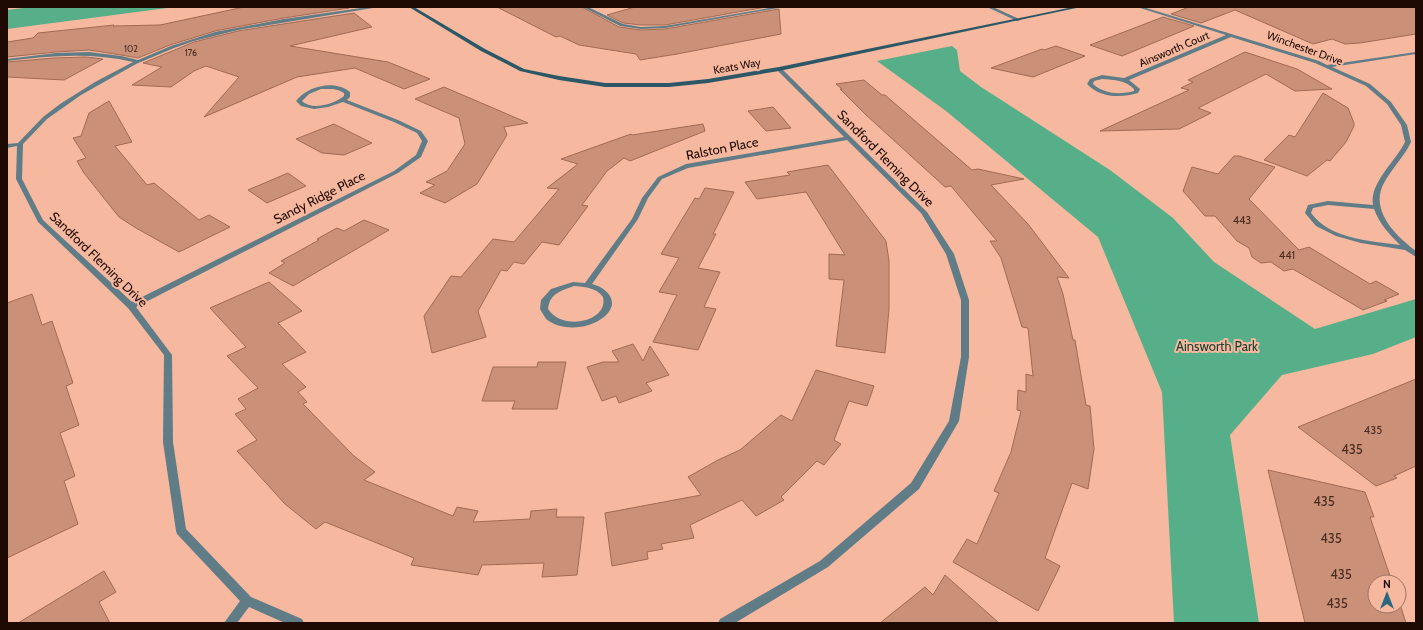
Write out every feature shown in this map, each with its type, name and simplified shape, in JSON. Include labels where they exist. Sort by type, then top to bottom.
[{"type":"street","points":[[7,146],[20,144],[44,119],[73,98],[137,61],[192,40],[237,30],[377,7]]},
{"type":"street","name":"Keats Way","points":[[411,7],[483,50],[522,70],[559,78],[605,85],[669,85],[708,81],[779,69],[1079,7]]},
{"type":"street","points":[[585,7],[622,25],[641,28],[665,27],[782,7]]},
{"type":"street","points":[[989,7],[1019,20]]},
{"type":"street","name":"Winchester Drive","points":[[1139,7],[1328,66],[1368,86],[1389,102],[1404,125],[1408,142],[1398,160],[1382,180],[1376,192],[1376,207]]},
{"type":"street","name":"Ainsworth Court","points":[[1125,80],[1135,86],[1137,89],[1136,92],[1123,95],[1110,94],[1097,90],[1090,84],[1092,80],[1102,77],[1125,80],[1231,35]]},
{"type":"street","points":[[7,60],[77,53],[119,56],[137,61]]},
{"type":"street","points":[[1328,66],[1416,53]]},
{"type":"street","name":"Sandford Fleming Drive","points":[[724,623],[824,564],[915,486],[954,421],[964,358],[965,300],[950,254],[924,212],[847,138],[779,69]]},
{"type":"street","points":[[324,88],[339,88],[347,92],[347,97],[343,100],[334,104],[318,107],[304,106],[299,101],[300,97],[308,92],[324,88]]},
{"type":"street","name":"Sandy Ridge Place","points":[[131,306],[396,172],[419,156],[425,141],[419,132],[396,121],[343,100]]},
{"type":"street","name":"Ralston Place","points":[[587,285],[635,219],[645,198],[660,178],[686,166],[847,138]]},
{"type":"street","name":"Sandford Fleming Drive","points":[[20,144],[19,179],[40,221],[131,306],[168,355],[168,442],[181,531],[247,601],[298,623]]},
{"type":"street","points":[[1407,248],[1358,240],[1338,234],[1316,224],[1308,213],[1310,206],[1328,203],[1376,207],[1389,230],[1416,255]]},
{"type":"street","points":[[573,284],[587,285],[603,291],[607,297],[608,304],[604,312],[596,318],[578,324],[563,324],[551,320],[546,315],[543,309],[545,299],[551,293],[562,287],[573,284]]},
{"type":"street","points":[[230,623],[247,601]]},
{"type":"green space","points":[[32,7],[175,7],[7,29],[7,10]]},
{"type":"green space","name":"Ainsworth Park","points":[[952,46],[957,50],[960,71],[981,87],[1110,170],[1173,218],[1214,262],[1315,329],[1416,299],[1416,337],[1373,354],[1282,375],[1230,435],[1259,623],[1174,623],[1162,392],[1098,237],[946,111],[877,61]]},
{"type":"building","points":[[244,7],[349,8],[215,31],[170,45],[138,58],[89,50],[7,57],[7,42],[33,38],[38,33],[114,25],[113,26],[160,25]]},
{"type":"building","points":[[497,7],[582,7],[619,27],[641,30],[665,29],[779,9],[781,34],[640,60],[636,54],[579,45],[560,36],[556,37]]},
{"type":"building","points":[[635,7],[766,7],[665,25],[623,23],[607,15]]},
{"type":"building","points":[[1189,7],[1416,7],[1416,34],[1360,43],[1345,44],[1332,39],[1313,44],[1235,10],[1201,23],[1171,14]]},
{"type":"building","points":[[354,13],[372,27],[290,46],[388,62],[430,79],[404,89],[355,68],[297,77],[204,117],[239,77],[206,66],[194,71],[171,87],[132,85],[162,67],[143,63],[194,42],[238,31]]},
{"type":"building","points":[[1163,17],[1194,26],[1122,56],[1090,45]]},
{"type":"building","points":[[1056,46],[1085,56],[1033,77],[991,68],[1042,49],[1044,50]]},
{"type":"building","points":[[1245,52],[1297,69],[1332,89],[1295,91],[1266,74],[1198,108],[1211,113],[1179,129],[1100,131],[1189,90],[1181,88],[1193,82],[1188,80]]},
{"type":"building","points":[[86,57],[103,59],[64,80],[7,77],[7,62]]},
{"type":"building","points":[[864,80],[882,95],[885,95],[972,170],[978,169],[1024,179],[991,185],[1028,224],[1069,278],[1057,277],[1063,294],[1073,340],[1075,340],[1086,405],[1090,406],[1094,449],[1088,489],[1072,483],[1045,558],[1060,566],[1038,611],[953,562],[967,539],[977,544],[999,493],[994,491],[1011,452],[1021,411],[1017,410],[1018,390],[1026,392],[1026,374],[1033,376],[1028,328],[1022,327],[1001,258],[990,241],[997,241],[951,186],[945,187],[865,114],[836,84]]},
{"type":"building","points":[[444,87],[528,123],[504,127],[507,135],[477,184],[445,203],[420,193],[435,185],[426,182],[447,171],[465,144],[459,118],[415,99]]},
{"type":"building","points":[[1323,93],[1348,108],[1354,123],[1346,142],[1330,161],[1327,160],[1307,176],[1264,160],[1289,135],[1295,137]]},
{"type":"building","points":[[109,101],[132,142],[115,146],[147,185],[154,183],[199,220],[209,215],[230,227],[179,252],[119,217],[84,173],[77,161],[86,158],[73,138],[81,136],[89,113]]},
{"type":"building","points":[[773,107],[791,128],[766,131],[748,111]]},
{"type":"building","points":[[334,124],[372,143],[344,155],[322,153],[296,139]]},
{"type":"building","points":[[703,124],[705,131],[630,161],[624,158],[607,171],[582,205],[588,206],[559,245],[542,242],[524,264],[514,262],[507,271],[501,270],[478,311],[486,337],[432,353],[424,316],[451,276],[461,277],[493,239],[514,242],[559,189],[547,188],[578,164],[561,159],[631,134]]},
{"type":"building","points":[[1234,156],[1239,156],[1275,167],[1249,199],[1299,250],[1309,247],[1370,284],[1376,281],[1399,294],[1384,300],[1387,301],[1363,310],[1293,269],[1284,271],[1271,262],[1261,263],[1252,257],[1249,248],[1237,241],[1215,216],[1205,216],[1183,191],[1192,167],[1218,174]]},
{"type":"building","points":[[828,165],[886,241],[889,261],[889,309],[885,353],[836,346],[844,280],[829,279],[829,254],[845,255],[806,192],[757,199],[745,182],[790,175],[787,172]]},
{"type":"building","points":[[288,173],[306,186],[267,203],[248,190]]},
{"type":"building","points":[[705,188],[734,192],[713,234],[716,234],[698,268],[720,272],[704,307],[716,309],[698,350],[653,342],[677,295],[659,292],[679,258],[661,254],[695,198],[699,199]]},
{"type":"building","points":[[364,220],[389,230],[293,286],[269,273],[285,263],[281,261],[319,240],[317,239],[337,228],[344,231]]},
{"type":"building","points":[[269,282],[302,311],[278,323],[306,352],[282,364],[306,387],[298,392],[307,402],[303,404],[354,456],[375,472],[364,480],[453,516],[457,507],[478,511],[473,522],[530,519],[531,511],[557,509],[556,517],[584,517],[577,575],[542,577],[544,563],[482,565],[478,575],[411,565],[414,558],[325,522],[316,529],[285,504],[237,451],[257,440],[235,414],[246,409],[238,399],[258,388],[227,356],[246,347],[210,308]]},
{"type":"building","points":[[32,294],[42,325],[52,321],[73,383],[66,386],[79,425],[60,433],[75,476],[64,481],[78,524],[7,558],[7,303]]},
{"type":"building","points":[[633,344],[643,361],[650,346],[669,375],[646,383],[652,391],[619,403],[616,396],[602,401],[587,367],[603,362],[619,362],[612,351]]},
{"type":"building","points":[[538,362],[566,362],[557,409],[512,409],[515,401],[482,401],[493,367],[537,367]]},
{"type":"building","points":[[816,370],[874,386],[867,406],[849,401],[834,440],[841,444],[824,465],[817,461],[781,497],[784,500],[756,516],[742,500],[690,525],[694,538],[661,544],[663,549],[647,552],[648,559],[612,566],[605,513],[701,495],[688,477],[718,460],[740,450],[781,415],[792,421]]},
{"type":"building","points":[[1416,379],[1416,466],[1394,476],[1397,478],[1376,486],[1298,427]]},
{"type":"building","points":[[1268,470],[1365,492],[1374,517],[1370,517],[1389,574],[1367,574],[1367,614],[1403,614],[1406,623],[1305,623]]},
{"type":"building","points":[[104,571],[116,592],[99,602],[110,623],[18,623]]},
{"type":"building","points":[[945,575],[999,623],[880,623],[925,587],[933,595]]}]
